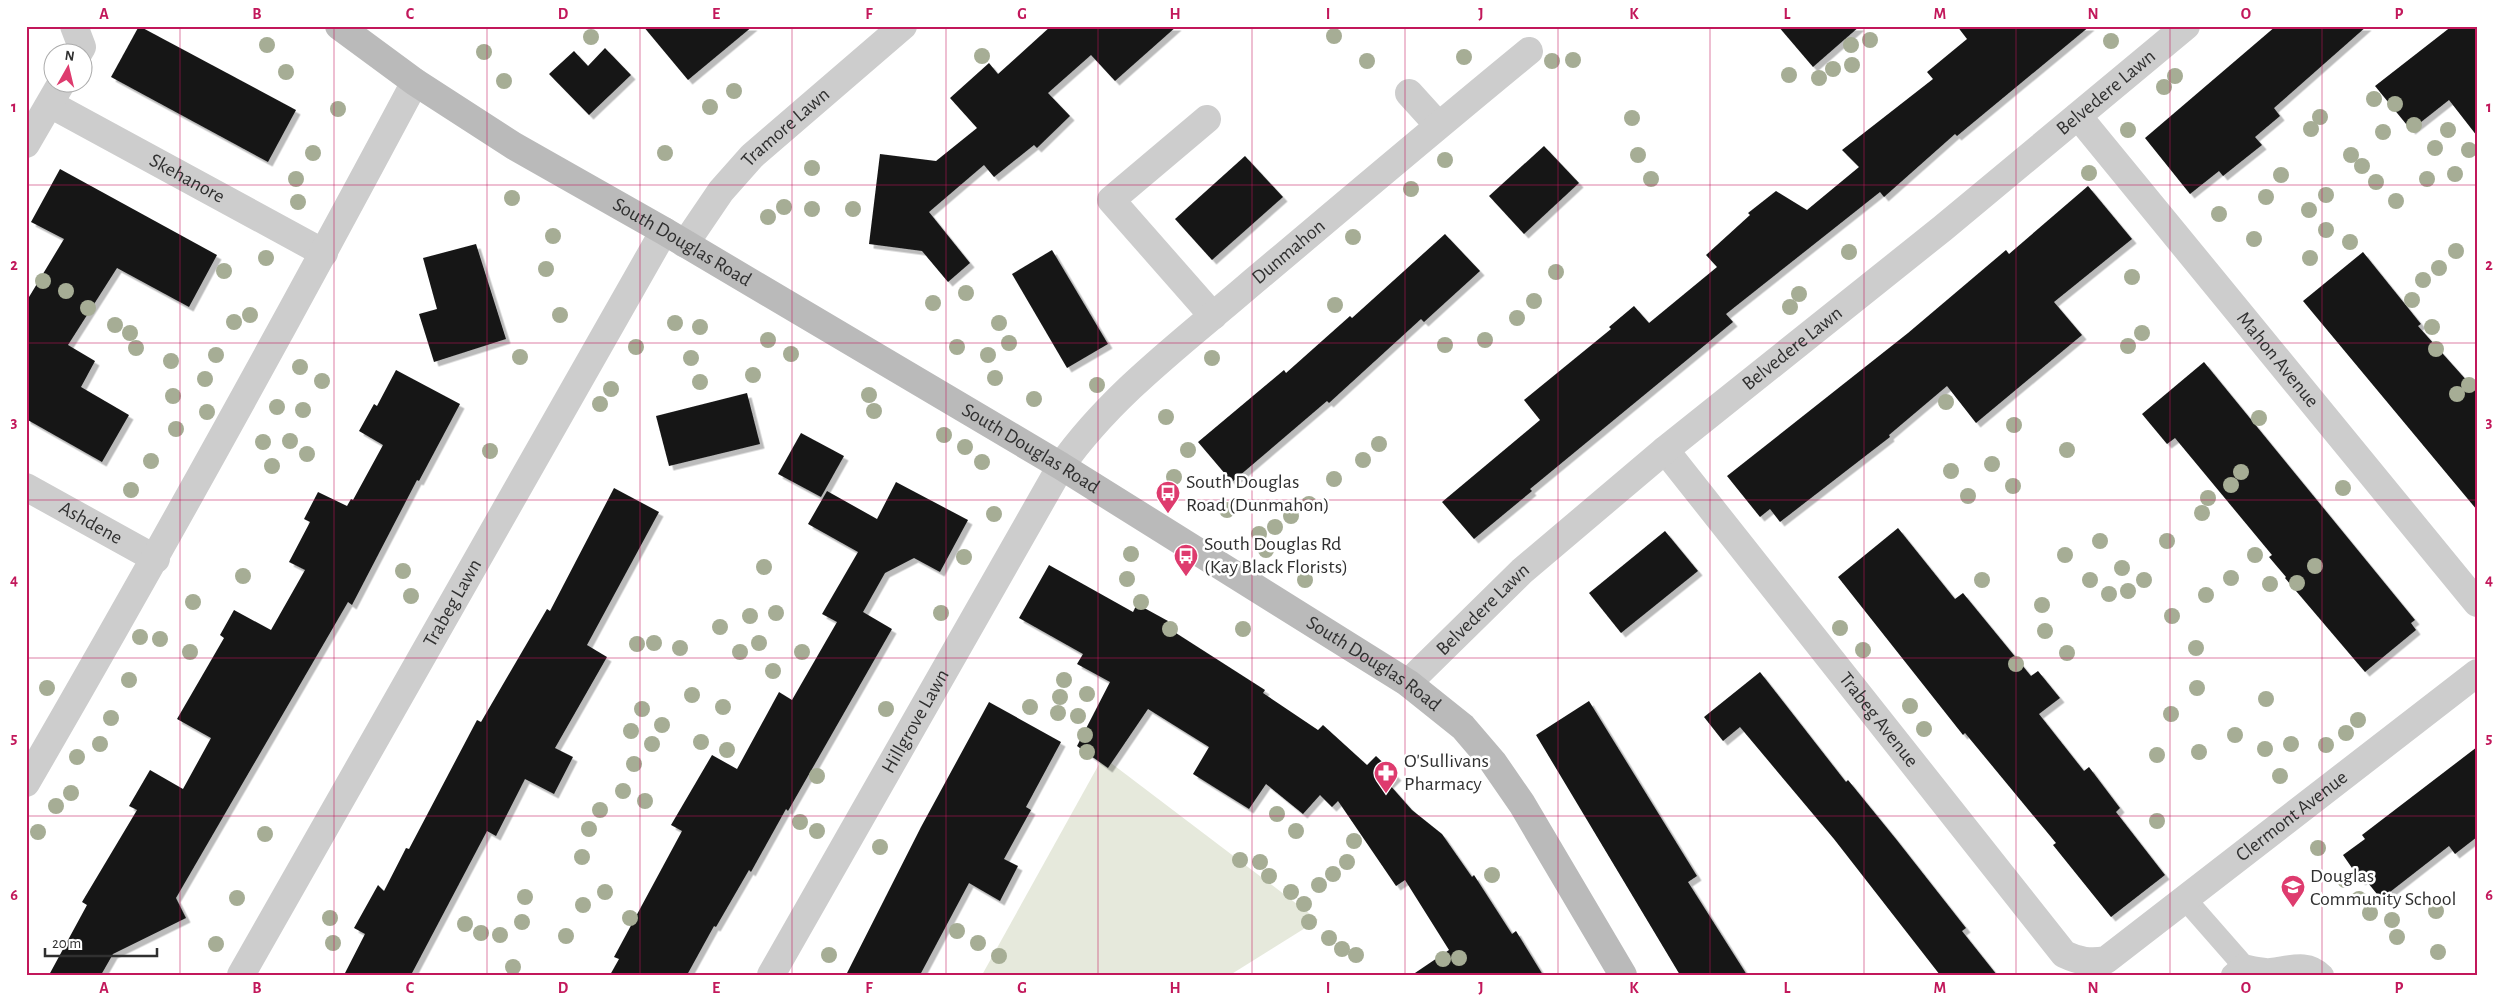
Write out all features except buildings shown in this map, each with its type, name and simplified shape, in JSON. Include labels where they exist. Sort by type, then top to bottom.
[{"type":"main road","name":"South Douglas Road","points":[[339,26],[415,82],[514,146],[675,237],[1060,466],[1408,683],[1463,727],[1493,762],[1522,804],[1623,975]]},
{"type":"street","points":[[74,26],[81,42]]},
{"type":"street","name":"Tramore Lawn","points":[[675,237],[721,191],[752,156],[903,26]]},
{"type":"street","name":"Belvedere Lawn","points":[[1408,683],[1426,663],[1522,571],[1665,450],[1943,228],[2186,26]]},
{"type":"street","name":"Dunmahon","points":[[1060,466],[1076,443],[1125,392],[1438,125],[1529,50]]},
{"type":"street","points":[[26,783],[156,559],[324,253],[415,82]]},
{"type":"street","name":"Skehanore","points":[[26,144],[56,93],[324,253]]},
{"type":"street","points":[[1409,94],[1438,125]]},
{"type":"street","name":"Mahon Avenue","points":[[2078,116],[2477,603]]},
{"type":"street","points":[[1207,119],[1111,200],[1213,316]]},
{"type":"street","name":"Trabeg Lawn","points":[[240,975],[675,237]]},
{"type":"street","name":"Trabeg Avenue","points":[[1665,450],[2064,954],[2092,963],[2106,960]]},
{"type":"street","name":"Hillgrove Lawn","points":[[771,975],[1060,466]]},
{"type":"street","name":"Ashdene","points":[[26,486],[156,559]]},
{"type":"street","name":"Clermont Avenue","points":[[2106,960],[2477,673]]},
{"type":"lane","points":[[2186,900],[2238,970],[2269,970],[2303,964],[2318,970],[2323,975]]},
{"type":"shaded area","points":[[1103,757],[1318,920],[1230,975],[982,975]]},
{"type":"place","name":"South Douglas Road (Dunmahon)","points":[[1168,514]]},
{"type":"place","name":"South Douglas Rd (Kay Black Florists)","points":[[1186,577]]},
{"type":"place","name":"O'Sullivans Pharmacy","points":[[1386,794]]},
{"type":"place","name":"Douglas Community School","points":[[2293,908]]}]
